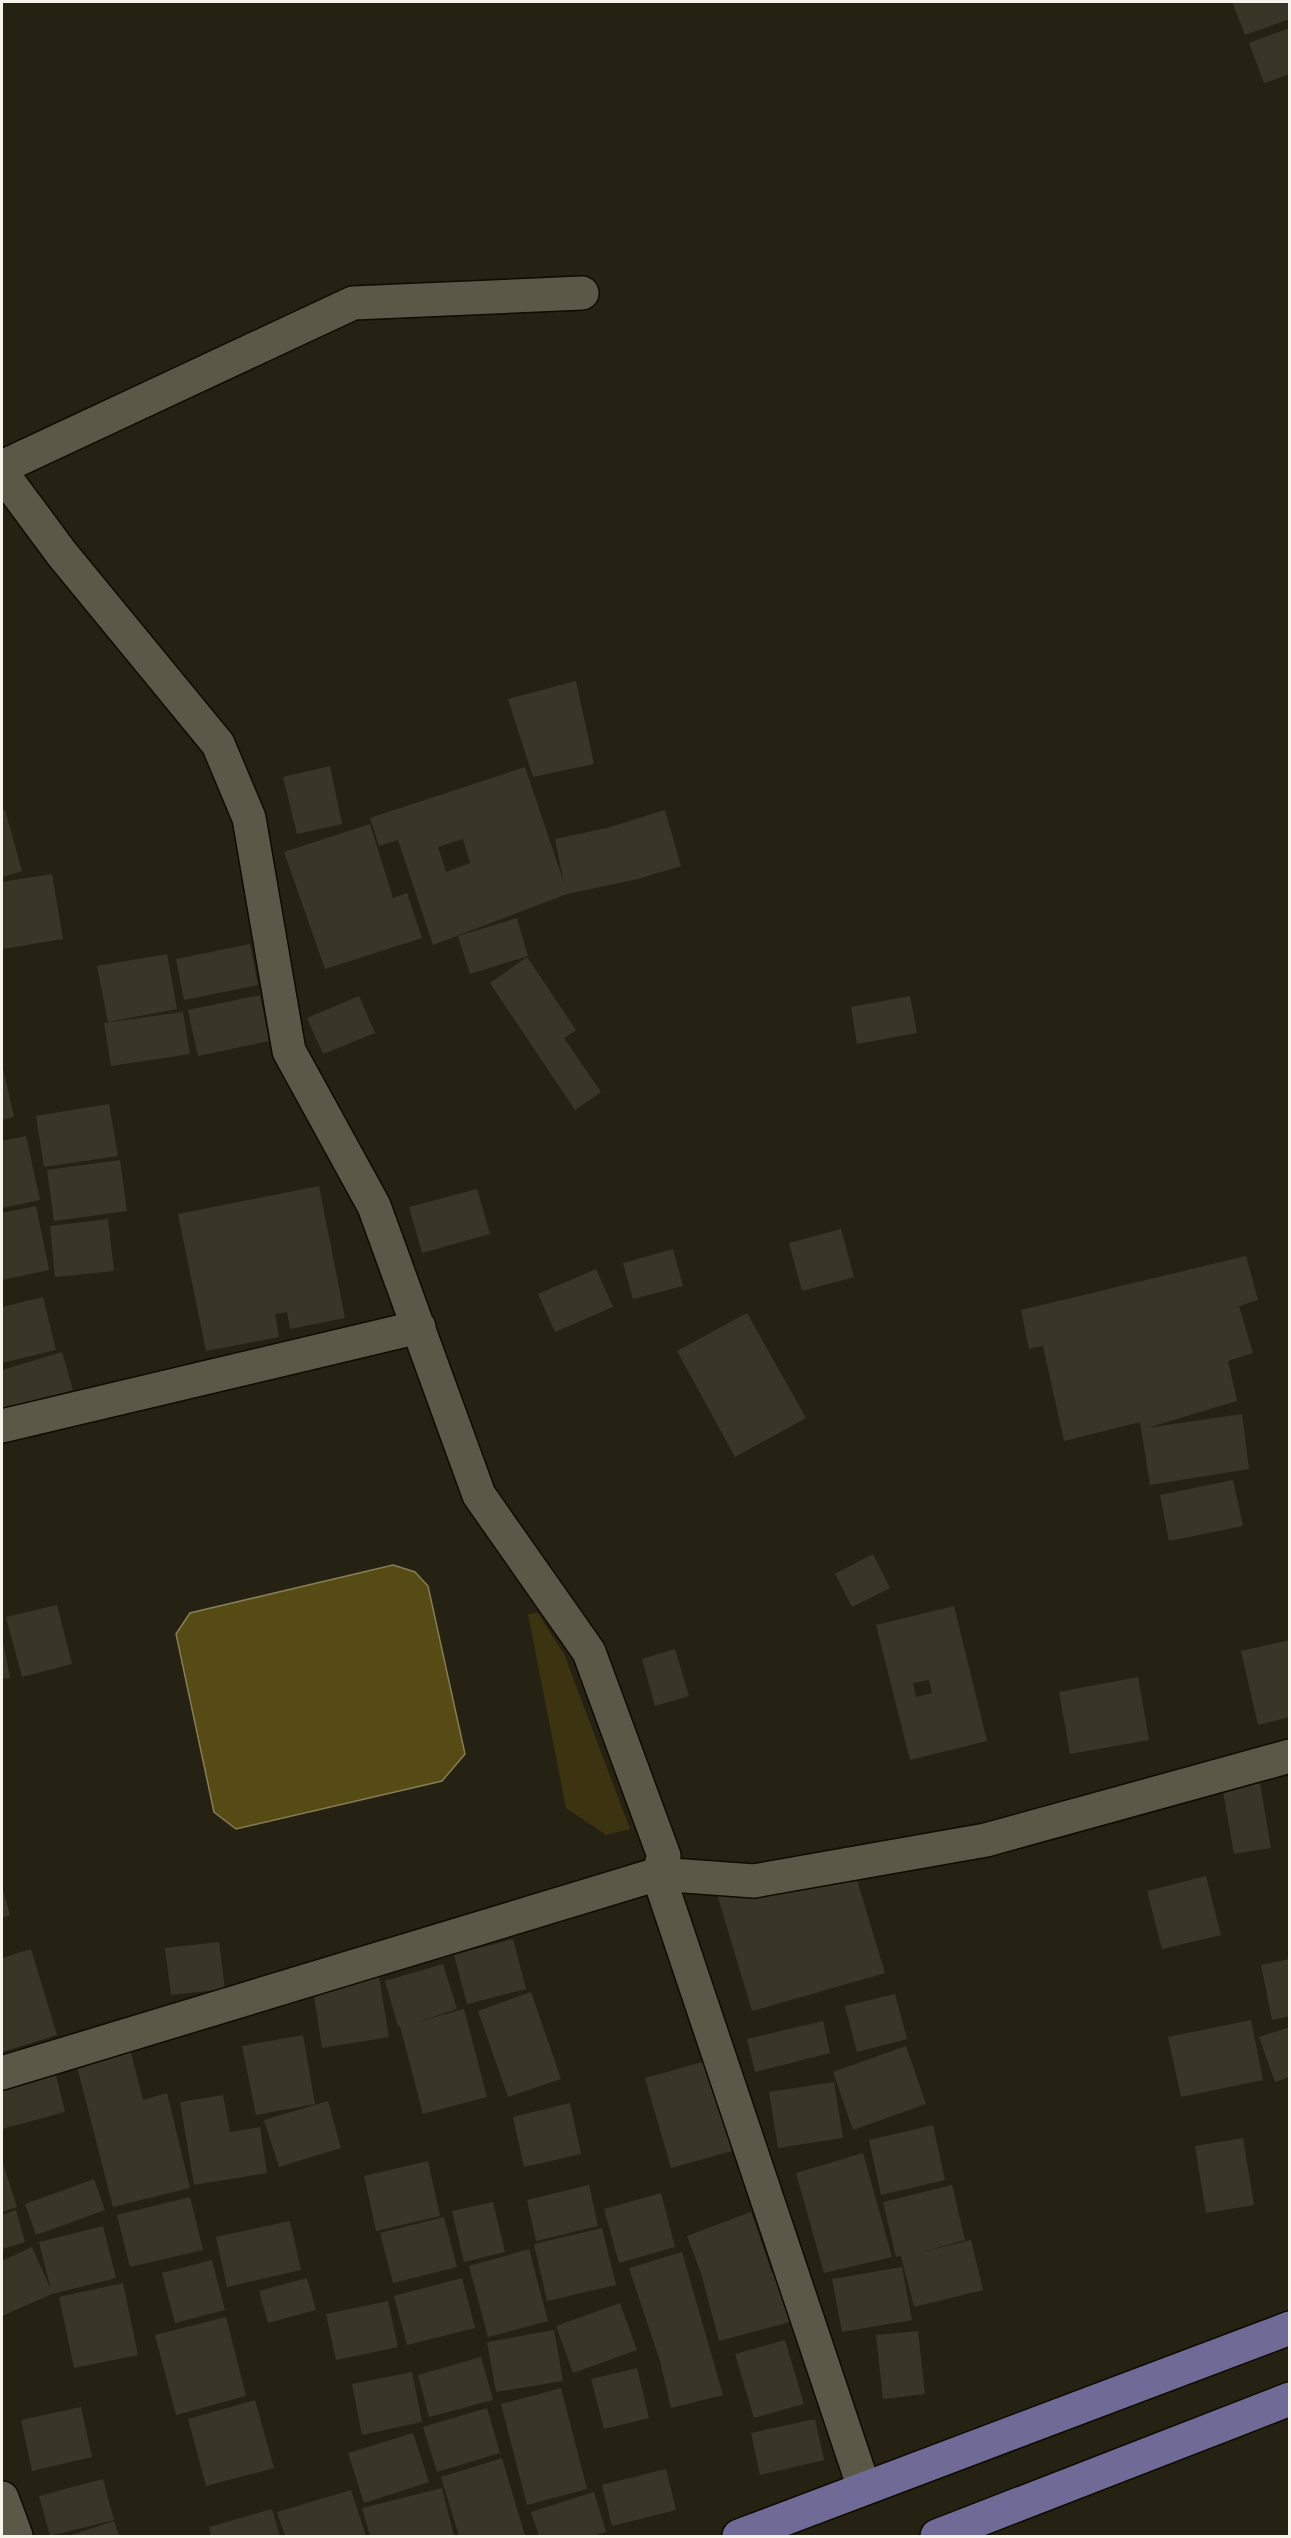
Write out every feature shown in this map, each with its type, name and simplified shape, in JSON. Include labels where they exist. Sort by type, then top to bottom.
[{"type":"main road","points":[[739,2536],[1290,2328]]},
{"type":"main road","points":[[937,2536],[1290,2399]]},
{"type":"street","points":[[2,467],[353,303],[582,293]]},
{"type":"street","points":[[2,473],[62,554],[218,744],[249,818],[289,1052],[374,1206],[479,1495],[589,1652],[664,1856],[658,1874],[864,2488]]},
{"type":"street","points":[[2,1426],[419,1327]]},
{"type":"street","points":[[2,2073],[658,1874],[754,1881],[986,1840],[1290,1756]]},
{"type":"street","points":[[2,2498],[16,2536]]},
{"type":"shaded area","points":[[393,1565],[415,1572],[428,1586],[465,1754],[442,1781],[236,1829],[214,1812],[176,1634],[190,1613]]},
{"type":"shaded area","points":[[538,1613],[564,1654],[630,1829],[606,1835],[566,1808],[528,1614]]},
{"type":"building","points":[[1232,2],[1290,2],[1290,19],[1245,35]]},
{"type":"building","points":[[1290,28],[1290,74],[1264,83],[1249,43]]},
{"type":"building","points":[[576,681],[594,764],[533,777],[508,699]]},
{"type":"building","points":[[330,766],[342,824],[297,834],[283,777]]},
{"type":"building","points":[[525,767],[564,883],[555,839],[607,828],[665,810],[681,866],[638,879],[567,894],[433,945],[398,840],[379,846],[370,818]],"holes":[[[463,839],[470,863],[446,872],[438,847]]]},
{"type":"building","points":[[5,810],[22,871],[2,877],[2,811]]},
{"type":"building","points":[[370,824],[393,898],[407,893],[422,938],[325,969],[284,852]]},
{"type":"building","points":[[52,874],[63,939],[2,949],[2,882]]},
{"type":"building","points":[[517,918],[528,956],[470,974],[458,936]]},
{"type":"building","points":[[250,944],[258,985],[184,1000],[176,959]]},
{"type":"building","points":[[167,954],[177,1009],[108,1022],[97,966]]},
{"type":"building","points":[[527,957],[576,1030],[564,1038],[601,1092],[575,1110],[490,983]]},
{"type":"building","points":[[260,995],[269,1041],[198,1056],[188,1010]]},
{"type":"building","points":[[359,996],[375,1033],[323,1054],[307,1018]]},
{"type":"building","points":[[910,996],[917,1033],[857,1044],[851,1007]]},
{"type":"building","points":[[183,1012],[190,1054],[111,1066],[104,1023]]},
{"type":"building","points":[[2,1064],[14,1117],[2,1120]]},
{"type":"building","points":[[109,1104],[118,1156],[44,1167],[36,1116]]},
{"type":"building","points":[[26,1136],[40,1200],[2,1208],[2,1141]]},
{"type":"building","points":[[120,1160],[127,1211],[54,1221],[47,1170]]},
{"type":"building","points":[[319,1186],[345,1318],[290,1329],[287,1312],[275,1314],[279,1337],[206,1351],[178,1214]]},
{"type":"building","points":[[477,1189],[490,1234],[422,1253],[409,1207]]},
{"type":"building","points":[[36,1206],[49,1270],[2,1280],[2,1213]]},
{"type":"building","points":[[108,1219],[114,1271],[55,1277],[50,1226]]},
{"type":"building","points":[[841,1229],[854,1277],[802,1291],[789,1243]]},
{"type":"building","points":[[673,1249],[683,1286],[633,1299],[623,1263]]},
{"type":"building","points":[[1246,1256],[1258,1300],[1239,1306],[1253,1353],[1228,1361],[1237,1401],[1147,1428],[1242,1414],[1249,1469],[1150,1485],[1140,1422],[1064,1441],[1043,1346],[1029,1349],[1021,1310]]},
{"type":"building","points":[[596,1269],[613,1307],[555,1332],[538,1294]]},
{"type":"building","points":[[43,1297],[56,1350],[2,1363],[2,1307]]},
{"type":"building","points":[[747,1313],[806,1418],[735,1457],[677,1351]]},
{"type":"building","points":[[62,1352],[73,1390],[2,1410],[2,1370]]},
{"type":"building","points":[[1233,1480],[1243,1526],[1169,1541],[1160,1495]]},
{"type":"building","points":[[873,1554],[890,1588],[852,1607],[835,1574]]},
{"type":"building","points":[[57,1605],[72,1664],[22,1677],[6,1617]]},
{"type":"building","points":[[954,1606],[987,1741],[910,1760],[876,1625]],"holes":[[[929,1680],[932,1693],[916,1697],[913,1683]]]},
{"type":"building","points":[[2,1637],[10,1678],[2,1679]]},
{"type":"building","points":[[1290,1640],[1290,1717],[1258,1725],[1241,1651]]},
{"type":"building","points":[[675,1649],[689,1696],[655,1706],[642,1659]]},
{"type":"building","points":[[1138,1677],[1149,1740],[1070,1754],[1059,1692]]},
{"type":"building","points":[[1257,1766],[1271,1848],[1234,1854],[1220,1774]]},
{"type":"building","points":[[850,1857],[885,1973],[752,2011],[717,1894]]},
{"type":"building","points":[[1206,1876],[1221,1935],[1162,1949],[1147,1891]]},
{"type":"building","points":[[2,1887],[10,1915],[2,1918]]},
{"type":"building","points":[[513,1939],[526,1989],[467,2004],[454,1955]]},
{"type":"building","points":[[219,1942],[225,1989],[171,1995],[165,1948]]},
{"type":"building","points":[[31,1949],[57,2035],[2,2052],[2,1958]]},
{"type":"building","points":[[1290,1959],[1290,2016],[1272,2020],[1261,1965]]},
{"type":"building","points":[[443,1964],[457,2009],[417,2022],[464,2009],[487,2097],[423,2114],[400,2026],[398,2026],[385,1981]]},
{"type":"building","points":[[379,1977],[389,2037],[322,2048],[313,1989]]},
{"type":"building","points":[[531,1992],[561,2079],[508,2097],[478,2011]]},
{"type":"building","points":[[895,1994],[907,2039],[857,2052],[845,2006]]},
{"type":"building","points":[[1251,2020],[1263,2080],[1181,2097],[1168,2037]]},
{"type":"building","points":[[823,2021],[830,2053],[755,2072],[747,2039]]},
{"type":"building","points":[[1290,2027],[1290,2077],[1275,2082],[1259,2037]]},
{"type":"building","points":[[303,2035],[315,2104],[256,2115],[242,2046]]},
{"type":"building","points":[[127,2037],[143,2100],[167,2093],[190,2188],[113,2207],[73,2051]]},
{"type":"building","points":[[906,2046],[926,2104],[853,2130],[833,2072]]},
{"type":"building","points":[[51,2055],[65,2112],[2,2129],[2,2068]]},
{"type":"building","points":[[706,2061],[732,2151],[671,2168],[645,2078]]},
{"type":"building","points":[[834,2082],[843,2138],[778,2148],[769,2092]]},
{"type":"building","points":[[223,2095],[230,2132],[260,2127],[267,2173],[194,2185],[180,2102]]},
{"type":"building","points":[[328,2101],[341,2148],[279,2167],[264,2120]]},
{"type":"building","points":[[570,2103],[581,2154],[524,2167],[513,2117]]},
{"type":"building","points":[[933,2125],[945,2180],[881,2195],[869,2140]]},
{"type":"building","points":[[1243,2138],[1254,2205],[1206,2213],[1195,2146]]},
{"type":"building","points":[[863,2153],[892,2257],[824,2273],[796,2173]]},
{"type":"building","points":[[2,2160],[17,2207],[2,2212]]},
{"type":"building","points":[[428,2161],[440,2216],[376,2231],[364,2176]]},
{"type":"building","points":[[94,2179],[105,2210],[36,2235],[25,2204]]},
{"type":"building","points":[[589,2185],[598,2226],[536,2241],[527,2200]]},
{"type":"building","points":[[952,2185],[965,2240],[918,2253],[971,2240],[983,2290],[914,2307],[901,2256],[896,2257],[883,2202]]},
{"type":"building","points":[[661,2193],[675,2247],[619,2263],[604,2209]]},
{"type":"building","points":[[190,2197],[203,2250],[130,2267],[117,2215]]},
{"type":"building","points":[[493,2202],[505,2252],[464,2262],[452,2211]]},
{"type":"building","points":[[16,2210],[25,2242],[2,2249],[2,2215]]},
{"type":"building","points":[[751,2212],[772,2273],[802,2264],[816,2315],[719,2341],[701,2273],[687,2236]]},
{"type":"building","points":[[444,2217],[457,2267],[393,2283],[380,2233]]},
{"type":"building","points":[[290,2221],[301,2270],[227,2287],[216,2237]]},
{"type":"building","points":[[103,2226],[116,2278],[52,2294],[2,2316],[2,2261],[32,2247],[51,2290],[39,2242]]},
{"type":"building","points":[[602,2228],[616,2285],[547,2301],[534,2244]]},
{"type":"building","points":[[529,2249],[548,2321],[488,2337],[469,2266]]},
{"type":"building","points":[[682,2252],[723,2395],[671,2408],[660,2361],[629,2268]]},
{"type":"building","points":[[212,2260],[225,2310],[175,2323],[162,2273]]},
{"type":"building","points":[[902,2267],[912,2320],[842,2332],[832,2279]]},
{"type":"building","points":[[307,2278],[316,2310],[268,2323],[259,2291]]},
{"type":"building","points":[[462,2278],[475,2328],[407,2345],[394,2296]]},
{"type":"building","points":[[123,2283],[138,2355],[74,2368],[59,2297]]},
{"type":"building","points":[[388,2301],[398,2347],[336,2360],[326,2314]]},
{"type":"building","points":[[620,2303],[637,2350],[573,2373],[556,2326]]},
{"type":"building","points":[[226,2317],[246,2396],[176,2415],[155,2335]]},
{"type":"building","points":[[554,2330],[563,2381],[496,2392],[487,2342]]},
{"type":"building","points":[[918,2331],[925,2394],[883,2399],[876,2335]]},
{"type":"building","points":[[785,2340],[804,2404],[754,2418],[735,2354]]},
{"type":"building","points":[[481,2357],[493,2400],[429,2417],[418,2375]]},
{"type":"building","points":[[637,2368],[649,2418],[604,2429],[591,2379]]},
{"type":"building","points":[[412,2372],[422,2422],[362,2435],[352,2384]]},
{"type":"building","points":[[561,2388],[587,2489],[527,2505],[501,2404]]},
{"type":"building","points":[[255,2400],[274,2468],[206,2486],[188,2419]]},
{"type":"building","points":[[81,2407],[92,2457],[32,2471],[21,2420]]},
{"type":"building","points":[[487,2408],[500,2453],[437,2472],[423,2427]]},
{"type":"building","points":[[815,2419],[824,2460],[760,2475],[751,2433]]},
{"type":"building","points":[[413,2433],[429,2482],[364,2503],[348,2453]]},
{"type":"building","points":[[502,2458],[525,2536],[459,2536],[441,2477]]},
{"type":"building","points":[[666,2469],[676,2510],[612,2526],[602,2485]]},
{"type":"building","points":[[103,2479],[114,2520],[50,2536],[39,2496]]},
{"type":"building","points":[[442,2488],[454,2536],[370,2536],[362,2508]]},
{"type":"building","points":[[351,2490],[366,2536],[285,2536],[277,2512]]},
{"type":"building","points":[[594,2492],[606,2532],[593,2536],[539,2536],[531,2512]]},
{"type":"building","points":[[272,2509],[280,2536],[211,2536],[209,2527]]},
{"type":"building","points":[[114,2521],[119,2536],[68,2536]]}]
